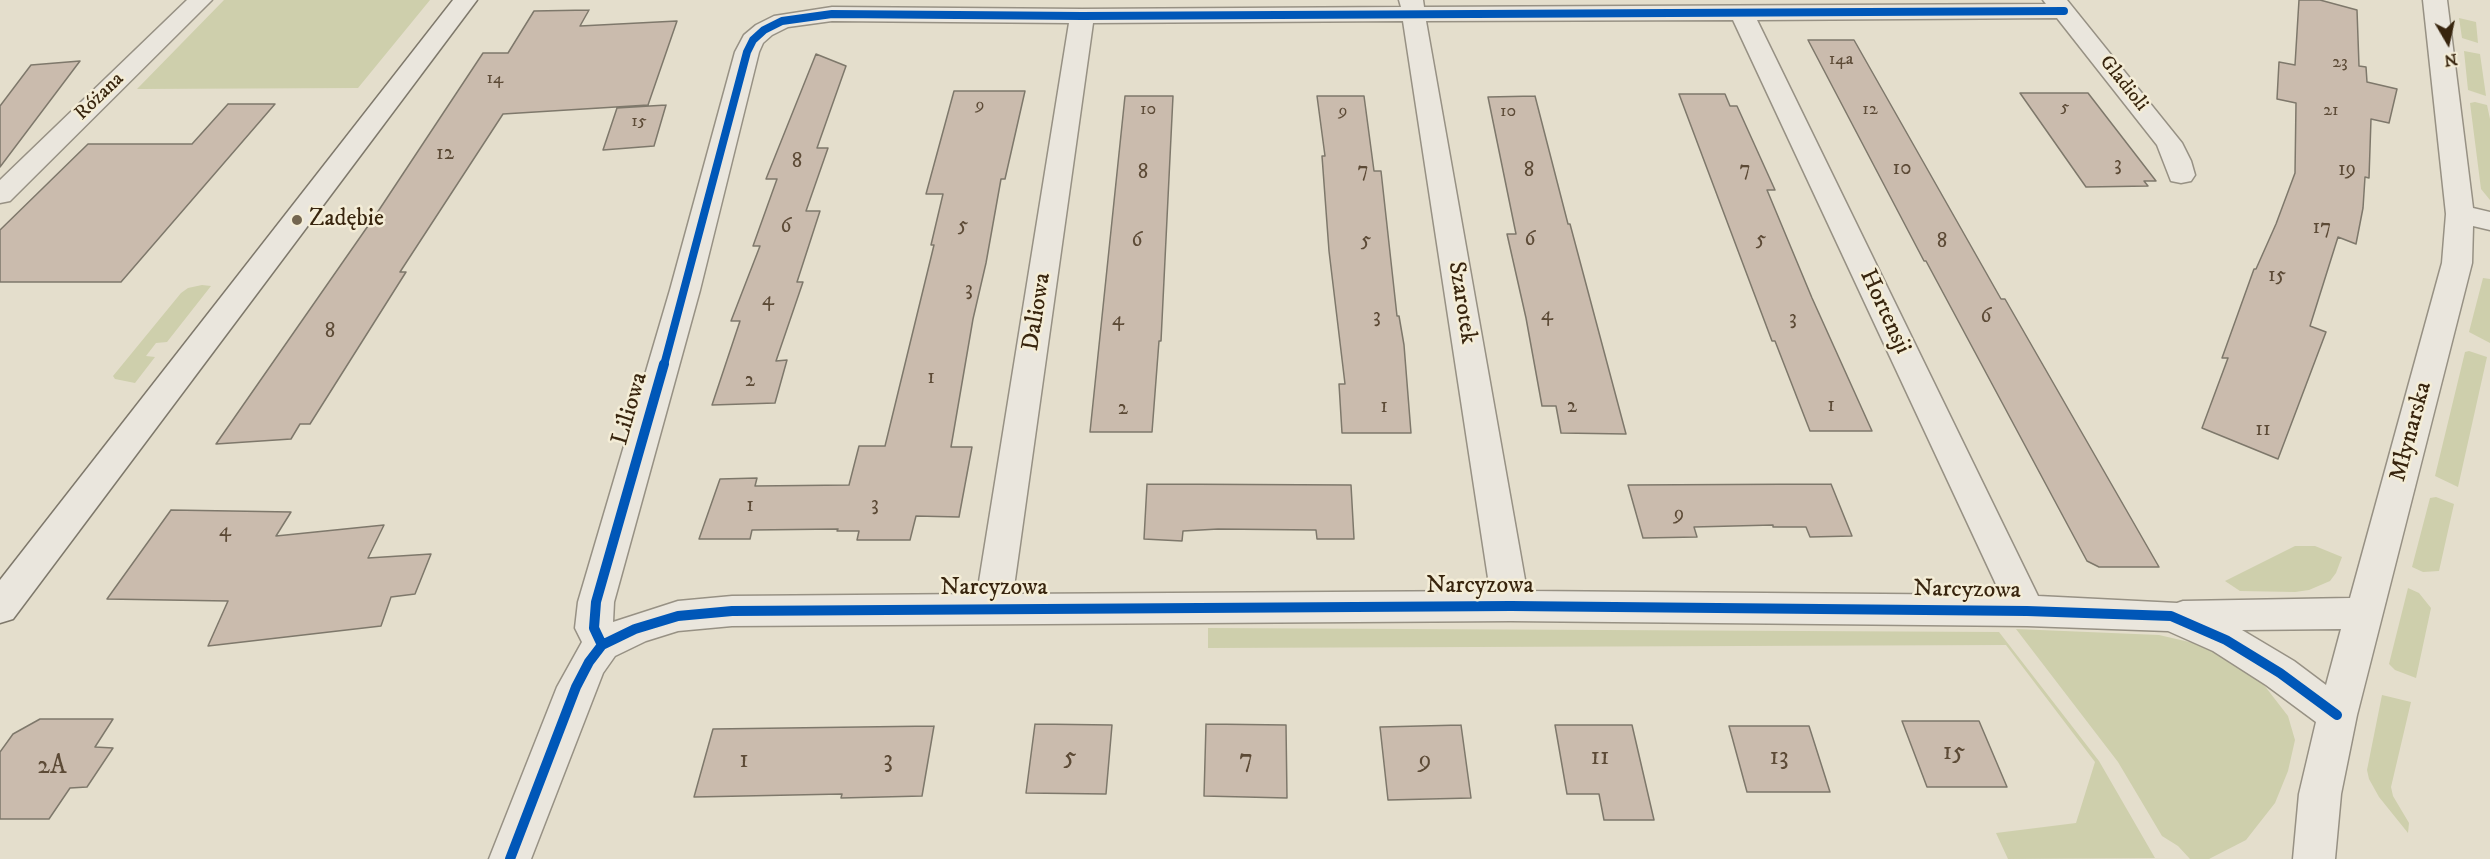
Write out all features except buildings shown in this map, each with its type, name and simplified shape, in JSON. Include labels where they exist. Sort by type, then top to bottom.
[{"type":"street","name":"Różana","points":[[0,195],[200,0]]},
{"type":"street","points":[[0,608],[465,0]]},
{"type":"street","name":"Młynarska","points":[[2314,859],[2320,794],[2337,715],[2457,263],[2475,218],[2435,0]]},
{"type":"street","name":"Liliowa","points":[[602,645],[594,628],[596,602],[685,290],[747,52],[753,40],[764,30],[782,21],[832,14],[1082,16],[1412,7],[1742,13],[2059,6]]},
{"type":"street","name":"Gladioli","points":[[2059,6],[2169,143],[2178,161],[2181,175]]},
{"type":"street","name":"Szarotek","points":[[1412,7],[1511,606]]},
{"type":"street","name":"Hortensji","points":[[1742,13],[2026,610]]},
{"type":"street","name":"Daliowa","points":[[993,608],[1082,16]]},
{"type":"street","name":"Narcyzowa","points":[[602,645],[635,629],[678,616],[732,611],[1511,606],[2026,610],[2171,616],[2364,613]]},
{"type":"street","name":"Narcyzowa","points":[[2171,616],[2226,640],[2280,673],[2337,715]]},
{"type":"street","points":[[510,859],[576,687],[588,662],[602,645]]},
{"type":"green space","points":[[224,0],[430,0],[358,88],[137,89]]},
{"type":"green space","points":[[2459,18],[2476,22],[2478,43],[2462,38]]},
{"type":"green space","points":[[2464,51],[2480,54],[2486,96],[2468,90]]},
{"type":"green space","points":[[2470,103],[2487,105],[2490,119],[2490,200],[2481,189]]},
{"type":"green space","points":[[2483,278],[2490,279],[2490,343],[2469,332]]},
{"type":"green space","points":[[211,286],[167,342],[156,343],[146,356],[155,357],[135,383],[115,379],[113,376],[181,293],[188,288]]},
{"type":"green space","points":[[2469,351],[2487,357],[2458,487],[2435,476],[2465,352]]},
{"type":"green space","points":[[2436,497],[2454,504],[2439,571],[2423,572],[2412,567],[2430,498]]},
{"type":"green space","points":[[2295,546],[2315,546],[2342,557],[2330,581],[2309,590],[2295,592],[2240,591],[2225,581]]},
{"type":"green space","points":[[2408,588],[2419,593],[2431,608],[2416,678],[2395,670],[2389,664]]},
{"type":"green space","points":[[1208,628],[1999,632],[2099,761],[2155,858],[2008,859],[1996,833],[2076,823],[2095,762],[2006,645],[1208,648]]},
{"type":"green space","points":[[2016,629],[2159,635],[2198,644],[2236,663],[2264,685],[2288,716],[2295,740],[2288,771],[2275,803],[2246,840],[2209,859],[2190,859],[2178,846],[2162,836],[2118,762]]},
{"type":"green space","points":[[2382,695],[2411,702],[2391,787],[2393,796],[2409,823],[2408,833],[2379,797],[2369,779],[2367,770]]},
{"type":"cycle path","points":[[510,859],[576,687],[589,662],[602,645],[594,628],[596,602],[685,290],[747,52],[753,40],[764,30],[782,21],[832,14],[1082,16],[2064,11]]},
{"type":"cycle path","points":[[602,645],[635,629],[678,616],[732,611],[1511,606],[2027,611],[2171,616],[2226,640],[2280,673],[2337,715]]},
{"type":"place","name":"Zadębie","points":[[297,220]]}]
